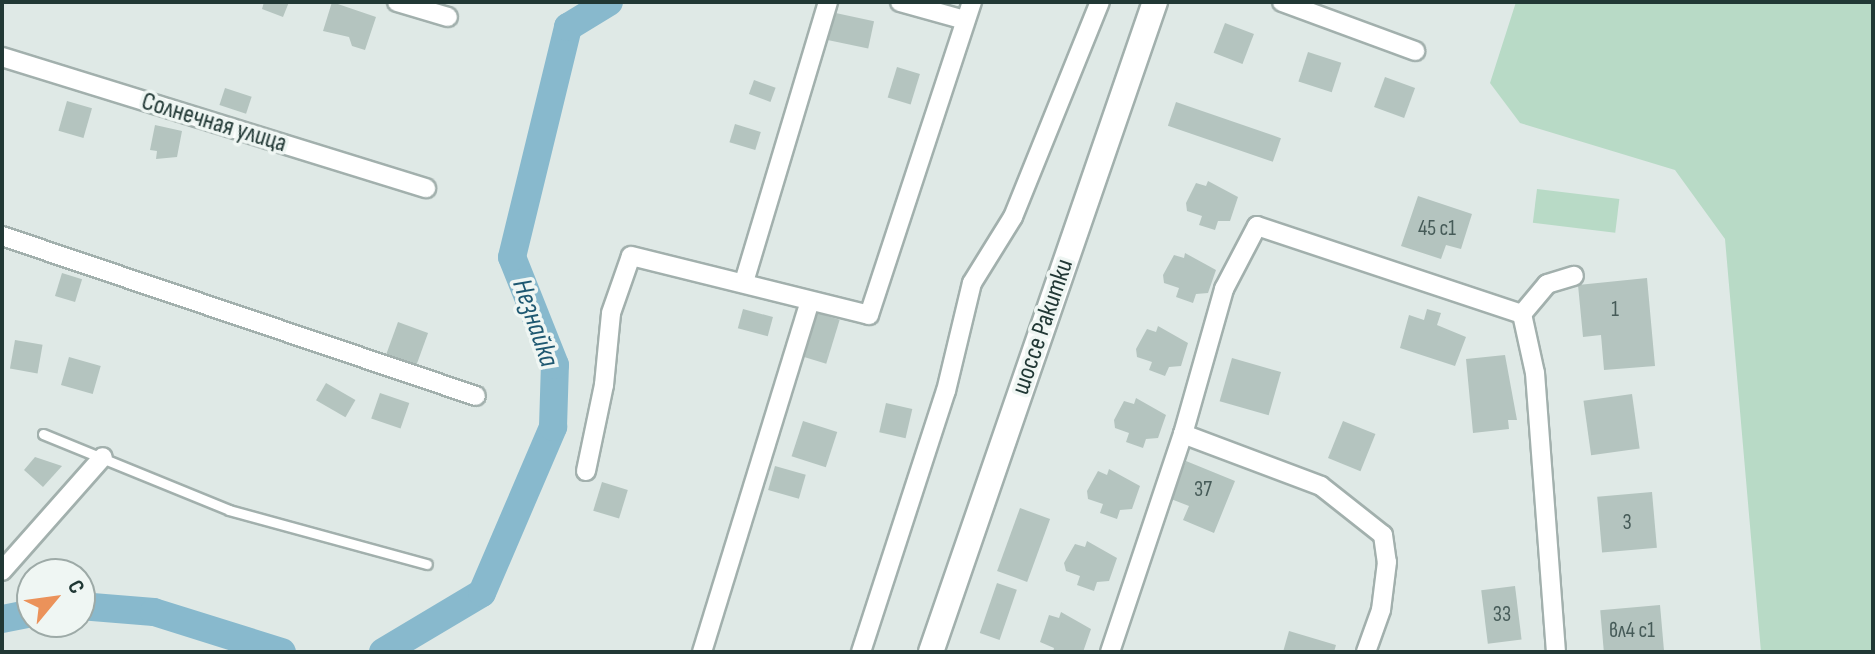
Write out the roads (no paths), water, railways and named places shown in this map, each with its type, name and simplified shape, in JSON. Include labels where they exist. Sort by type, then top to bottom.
[{"type":"main road","name":"шоссе Ракитки","points":[[931,652],[1155,2]]},
{"type":"street","points":[[397,2],[448,17]]},
{"type":"street","points":[[744,282],[828,2]]},
{"type":"street","points":[[900,2],[965,20]]},
{"type":"street","points":[[586,471],[604,385],[611,313],[631,256],[869,315],[972,2]]},
{"type":"street","points":[[861,652],[946,391],[972,283],[1013,217],[1100,2]]},
{"type":"street","points":[[1282,2],[1415,51]]},
{"type":"street","name":"Солнечная улица","points":[[2,57],[426,188]]},
{"type":"street","points":[[1110,652],[1183,434],[1224,289],[1257,226],[1522,314]]},
{"type":"street","points":[[2,236],[476,396]]},
{"type":"street","points":[[1522,314],[1547,284],[1574,276]]},
{"type":"street","points":[[702,652],[810,301]]},
{"type":"street","points":[[1522,314],[1535,373],[1556,652]]},
{"type":"street","points":[[1183,434],[1321,486],[1383,535],[1387,562],[1381,610],[1366,652]]},
{"type":"street","points":[[2,571],[103,457]]},
{"type":"lane","points":[[43,434],[229,510],[427,564]]},
{"type":"waterway","name":"Незнайка","points":[[383,652],[482,593],[553,427],[555,365],[512,257],[568,27],[609,2]]},
{"type":"waterway","name":"Незнайка","points":[[96,607],[154,612],[282,652]]},
{"type":"waterway","name":"Незнайка","points":[[2,619],[16,616]]}]
